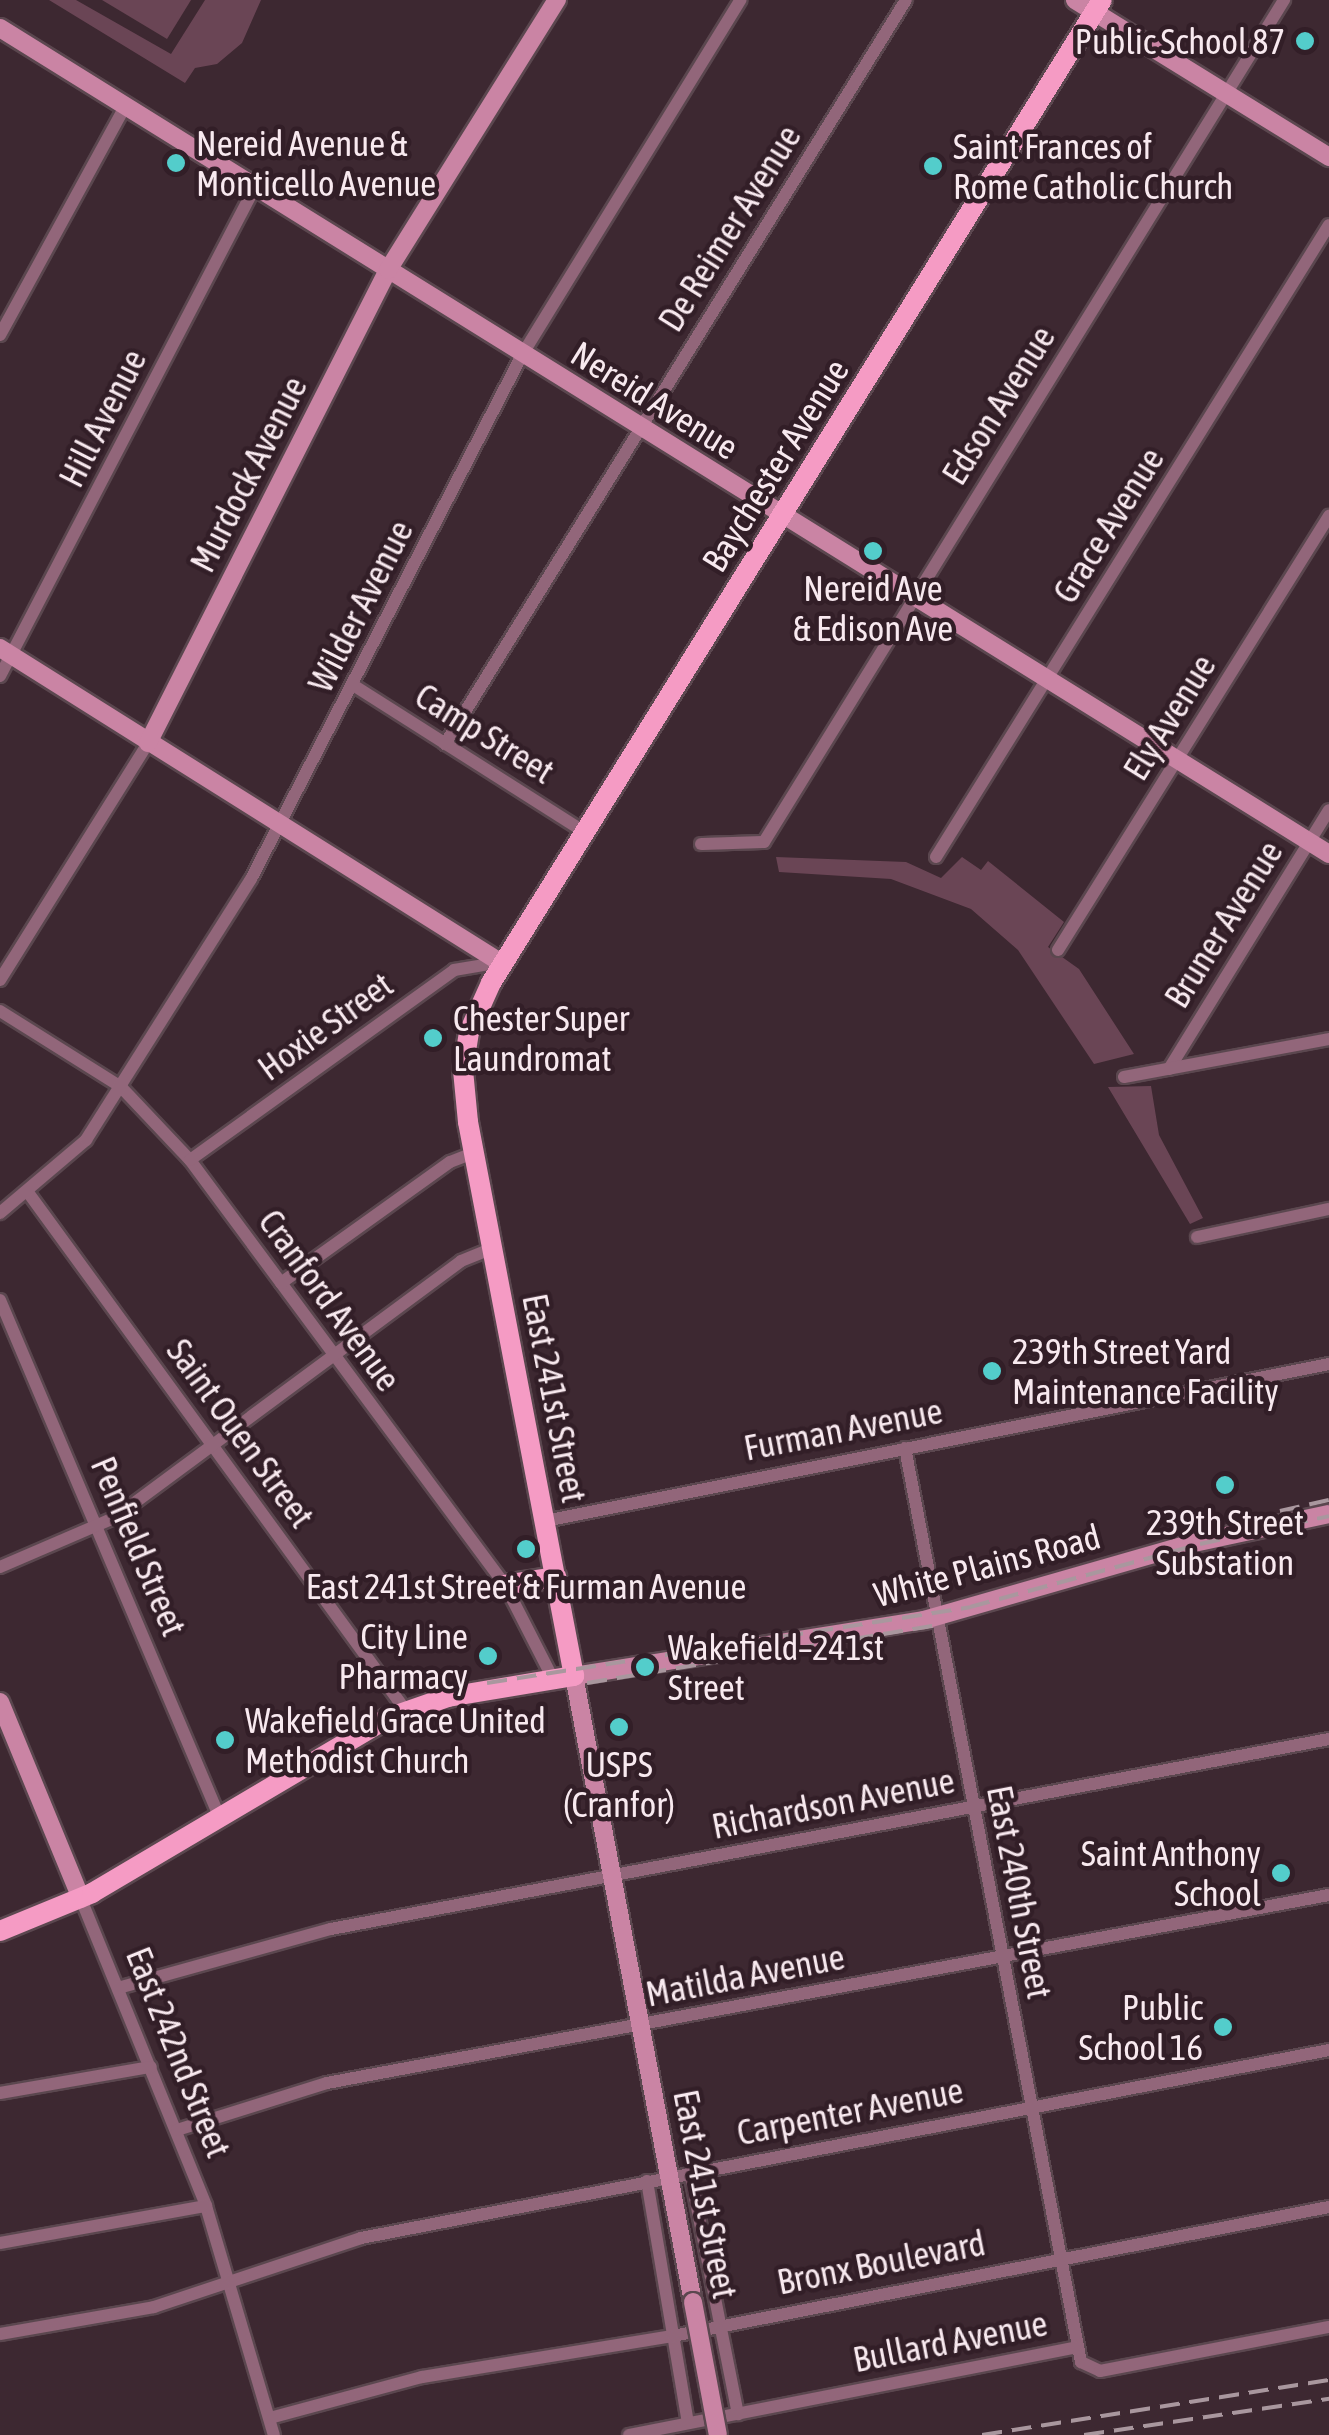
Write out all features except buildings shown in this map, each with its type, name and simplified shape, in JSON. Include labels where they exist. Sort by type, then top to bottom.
[{"type":"main road","name":"Baychester Avenue","points":[[503,964],[1098,6]]},
{"type":"main road","name":"East 241st Street","points":[[503,964],[478,1009],[465,1057],[474,1153],[556,1577],[564,1677]]},
{"type":"main road","points":[[505,1585],[556,1577]]},
{"type":"main road","name":"White Plains Road","points":[[0,1931],[81,1899],[406,1711],[564,1677]]},
{"type":"street","name":"Murdock Avenue","points":[[0,980],[148,743],[388,270],[557,0]]},
{"type":"street","name":"Wilder Avenue","points":[[0,1213],[86,1140],[282,826],[522,355],[740,0]]},
{"type":"street","name":"De Reimer Avenue","points":[[445,744],[906,0]]},
{"type":"street","points":[[1075,0],[1098,6],[1227,94],[1329,157]]},
{"type":"street","name":"Edson Avenue","points":[[702,844],[764,842],[1284,0]]},
{"type":"street","name":"Nereid Avenue","points":[[0,28],[1329,854]]},
{"type":"street","points":[[0,335],[125,106]]},
{"type":"street","name":"Hill Avenue","points":[[0,676],[6,652],[255,187]]},
{"type":"street","name":"Grace Avenue","points":[[936,857],[1329,225]]},
{"type":"street","name":"Ely Avenue","points":[[1058,950],[1329,516]]},
{"type":"street","points":[[6,652],[503,964]]},
{"type":"street","name":"Camp Street","points":[[353,685],[586,832]]},
{"type":"street","name":"Bruner Avenue","points":[[1169,1070],[1329,810]]},
{"type":"street","name":"Hoxie Street","points":[[190,1160],[454,970],[476,962],[503,964]]},
{"type":"street","name":"Cranford Avenue","points":[[0,1011],[121,1087],[190,1160],[505,1585],[564,1677]]},
{"type":"street","points":[[1124,1076],[1329,1040]]},
{"type":"street","points":[[281,1284],[450,1162],[474,1153]]},
{"type":"street","name":"Saint Ouen Street","points":[[27,1191],[406,1711]]},
{"type":"street","points":[[1197,1238],[1329,1209]]},
{"type":"street","points":[[0,1567],[99,1526],[467,1257],[493,1248]]},
{"type":"street","name":"Penfield Street","points":[[0,1300],[219,1816]]},
{"type":"street","name":"Furman Avenue","points":[[545,1520],[1329,1364]]},
{"type":"street","name":"East 240th Street","points":[[904,1448],[1076,2347]]},
{"type":"street","name":"White Plains Road","points":[[564,1677],[938,1617],[1189,1544],[1329,1514]]},
{"type":"street","name":"East 241st Street","points":[[564,1677],[613,1876],[718,2435]]},
{"type":"street","name":"East 242nd Street","points":[[0,1702],[206,2206],[274,2435]]},
{"type":"street","name":"Richardson Avenue","points":[[118,1988],[330,1928],[1329,1739]]},
{"type":"street","name":"Matilda Avenue","points":[[177,2130],[328,2084],[1329,1895]]},
{"type":"street","name":"Carpenter Avenue","points":[[0,2334],[154,2307],[361,2238],[1329,2050]]},
{"type":"street","points":[[0,2093],[151,2067]]},
{"type":"street","name":"East 241st Street","points":[[690,2172],[738,2414]]},
{"type":"street","name":"East 241st Street","points":[[647,2181],[688,2423]]},
{"type":"street","points":[[0,2243],[206,2206]]},
{"type":"street","name":"Bronx Boulevard","points":[[270,2418],[422,2377],[673,2336],[720,2323],[1329,2207]]},
{"type":"street","name":"Bullard Avenue","points":[[628,2435],[1076,2347],[1081,2362],[1095,2371],[1329,2327]]},
{"type":"shaded area","points":[[49,0],[76,0],[171,54],[205,0],[261,0],[242,43],[217,64],[195,68],[185,83]]},
{"type":"shaded area","points":[[102,0],[191,0],[167,39]]},
{"type":"shaded area","points":[[776,857],[906,862],[941,878],[962,857],[981,870],[988,861],[1064,922],[1048,947],[1079,969],[1134,1054],[1094,1064],[1018,950],[971,909],[891,879],[779,872]]},
{"type":"shaded area","points":[[1151,1086],[1159,1135],[1203,1218],[1190,1224],[1108,1087]]},
{"type":"railway","points":[[1280,1511],[1329,1500]]},
{"type":"railway","points":[[487,1683],[970,1607],[1200,1544],[1329,1516]]},
{"type":"railway","points":[[587,1683],[933,1626]]},
{"type":"railway","points":[[982,2435],[1329,2380]]},
{"type":"railway","points":[[1084,2435],[1329,2399]]},
{"type":"place","name":"Public School 87","points":[[1305,41]]},
{"type":"place","name":"Nereid Avenue & Monticello Avenue","points":[[176,163]]},
{"type":"place","name":"Saint Frances of Rome Catholic Church","points":[[933,166]]},
{"type":"place","name":"Nereid Ave & Edison Ave","points":[[873,551]]},
{"type":"place","name":"Chester Super Laundromat","points":[[433,1038]]},
{"type":"place","name":"239th Street Yard Maintenance Facility","points":[[992,1371]]},
{"type":"place","name":"239th Street Substation","points":[[1225,1485]]},
{"type":"place","name":"East 241st Street & Furman Avenue","points":[[526,1549]]},
{"type":"place","name":"City Line Pharmacy","points":[[488,1656]]},
{"type":"place","name":"Wakefield–241st Street","points":[[645,1667]]},
{"type":"place","name":"USPS (Cranfor)","points":[[619,1727]]},
{"type":"place","name":"Wakefield Grace United Methodist Church","points":[[225,1740]]},
{"type":"place","name":"Saint Anthony School","points":[[1281,1873]]},
{"type":"place","name":"Public School 16","points":[[1223,2027]]}]
